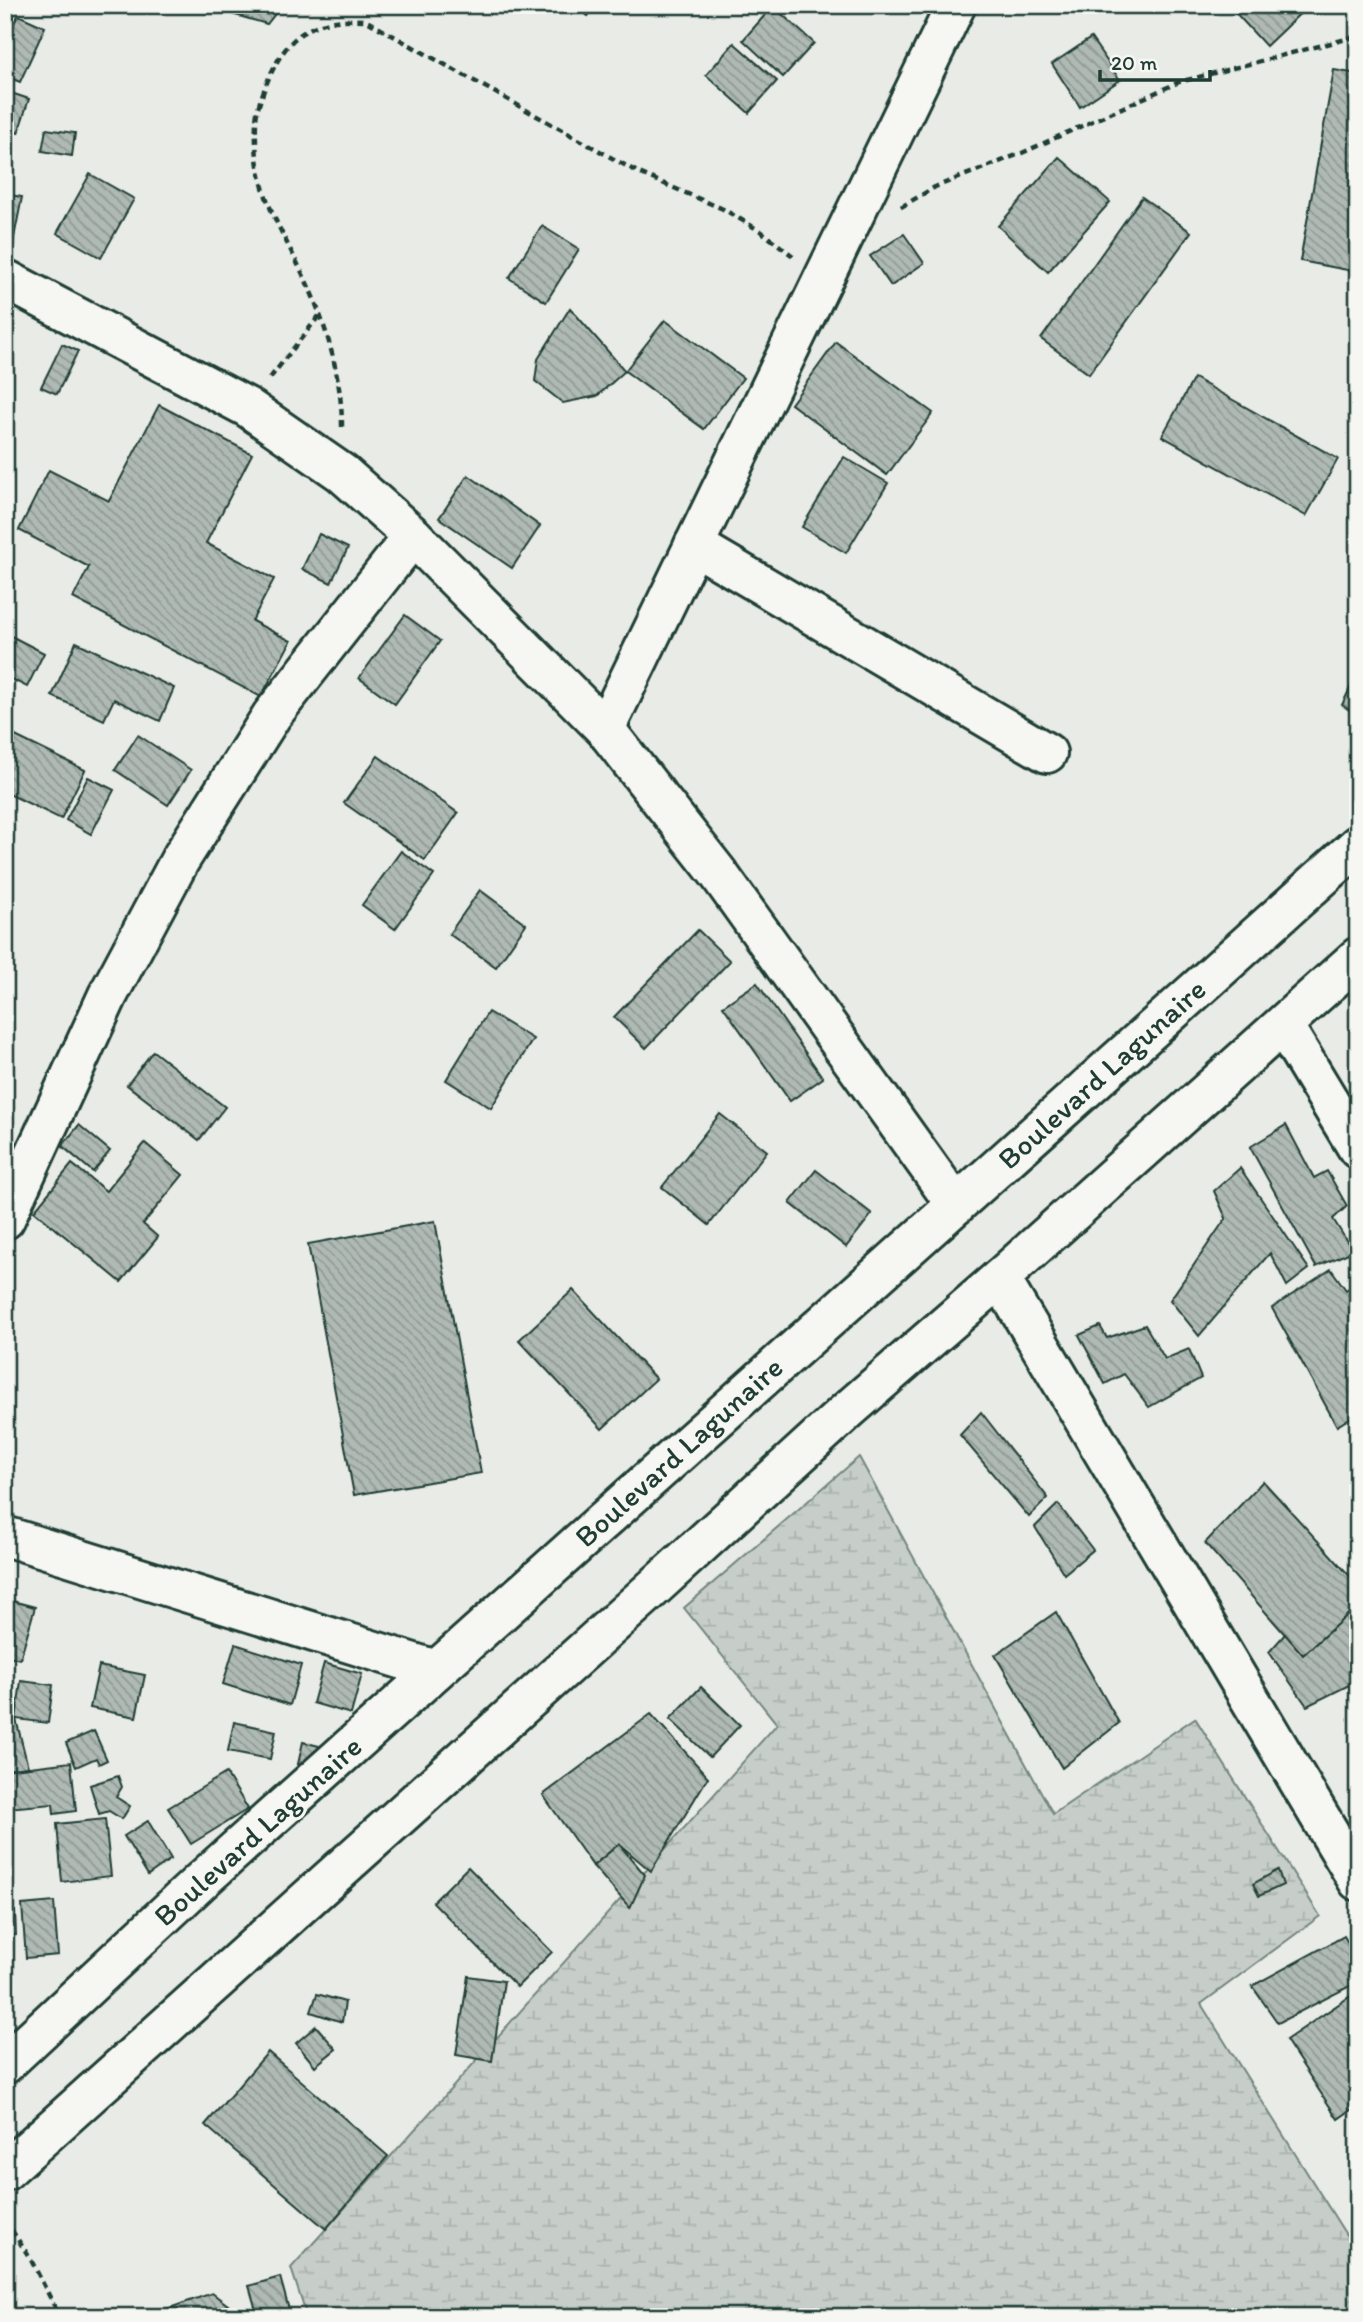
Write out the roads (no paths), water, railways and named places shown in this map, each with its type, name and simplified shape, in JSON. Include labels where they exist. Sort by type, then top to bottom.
[{"type":"street","points":[[605,729],[956,5]]},
{"type":"street","points":[[10,292],[247,407],[342,473],[414,536],[605,729],[718,873],[956,1205]]},
{"type":"street","points":[[5,1219],[108,995],[180,860],[272,715],[414,536]]},
{"type":"street","points":[[694,545],[1047,753]]},
{"type":"street","name":"Boulevard Lagunaire","points":[[5,2064],[202,1880],[1358,845]]},
{"type":"street","points":[[5,2171],[847,1411],[1000,1278],[1358,957]]},
{"type":"street","points":[[1283,1025],[1358,1149]]},
{"type":"street","points":[[1000,1278],[1358,1881]]},
{"type":"street","points":[[5,1536],[436,1670]]}]
